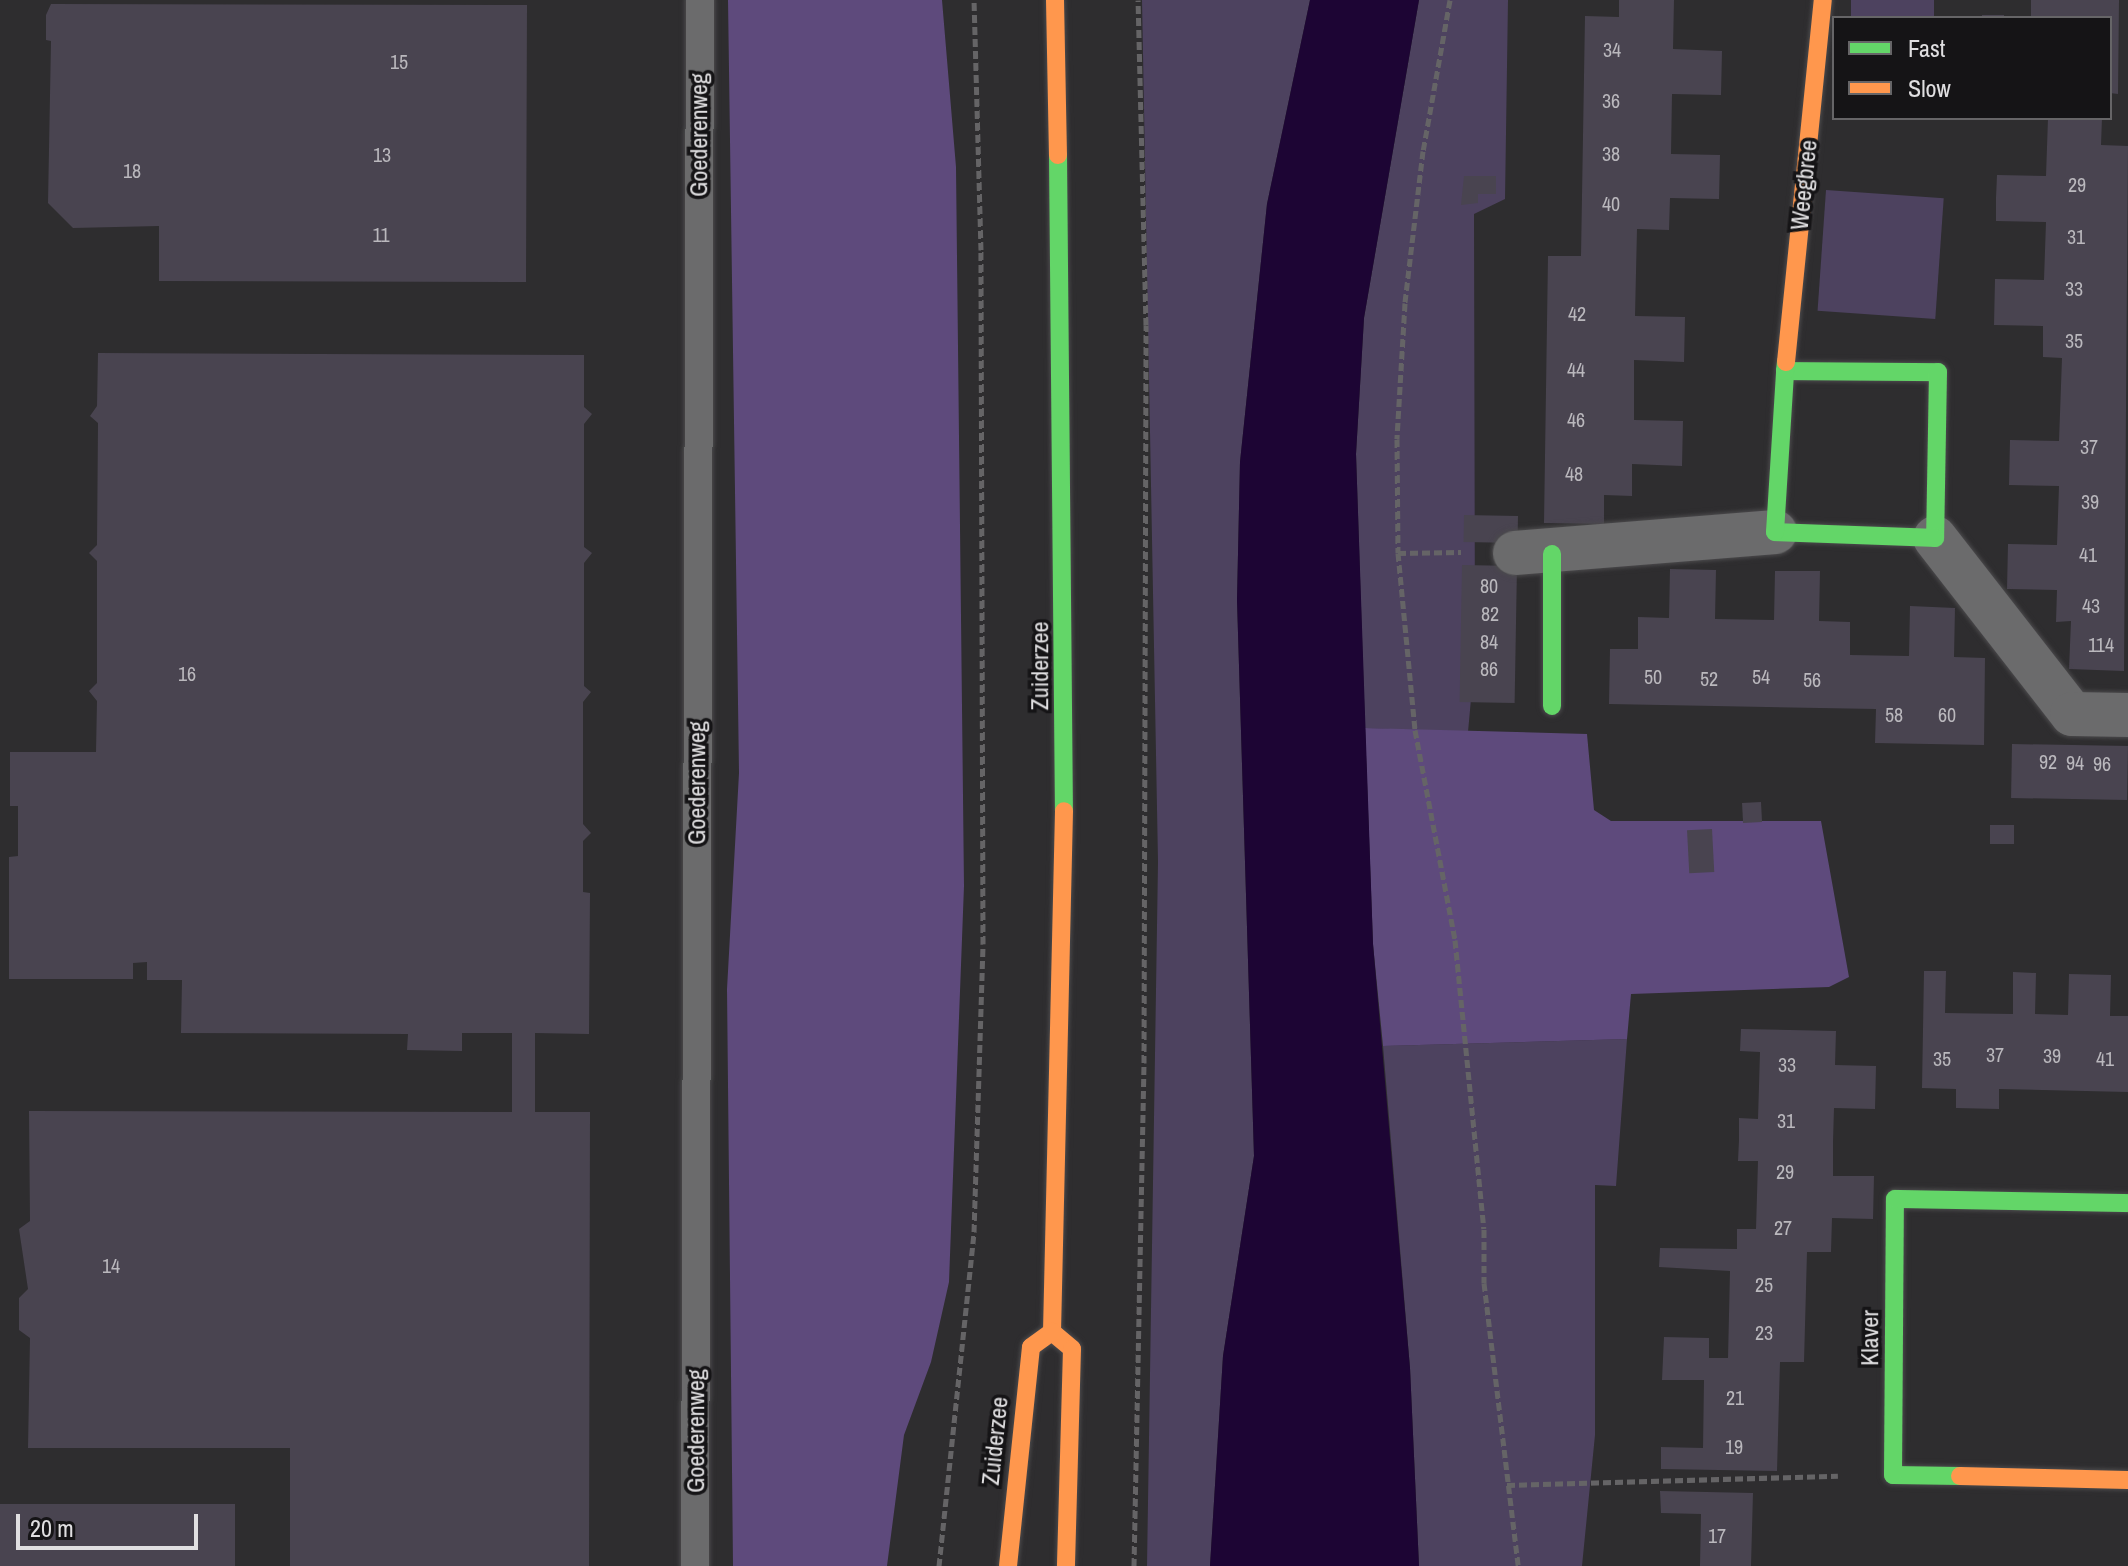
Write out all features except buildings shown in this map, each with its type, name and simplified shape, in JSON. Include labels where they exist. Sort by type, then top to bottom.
[{"type":"street","name":"Zuiderzee","points":[[1008,1566],[1031,1347],[1052,1332],[1064,951],[1064,457],[1055,0]]},
{"type":"street","name":"Weegbree","points":[[1775,532],[1785,371],[1823,0]]},
{"type":"street","points":[[1785,371],[1938,372],[1935,538],[2072,714],[2128,715]]},
{"type":"street","points":[[1552,706],[1533,553],[1775,532],[1935,538]]},
{"type":"street","name":"Klaver","points":[[1893,1475],[1895,1199],[2128,1203]]},
{"type":"street","points":[[1052,1332],[1072,1349],[1066,1566]]},
{"type":"street","points":[[1893,1475],[2128,1480]]},
{"type":"lane","name":"Goederenweg","points":[[695,1566],[700,0]]},
{"type":"path","points":[[939,1566],[974,1232],[983,944],[981,265],[974,0]]},
{"type":"path","points":[[1134,1566],[1145,1047],[1146,325],[1138,0]]},
{"type":"path","points":[[1450,0],[1423,151],[1405,303],[1397,439],[1398,553],[1415,730],[1455,940],[1507,1485],[1518,1566]]},
{"type":"path","points":[[1398,553],[1451,552]]},
{"type":"path","points":[[1507,1485],[1893,1475]]},
{"type":"shaded area","points":[[728,0],[942,0],[956,167],[964,886],[949,1282],[931,1362],[904,1435],[887,1566],[733,1566],[727,989],[739,773]]},
{"type":"shaded area","points":[[1142,0],[1310,0],[1267,204],[1240,462],[1237,600],[1254,1156],[1223,1356],[1210,1566],[1147,1566],[1158,862]]},
{"type":"shaded area","points":[[1310,0],[1419,0],[1364,318],[1356,454],[1373,944],[1410,1368],[1419,1566],[1210,1566],[1223,1356],[1254,1156],[1237,600],[1240,462],[1267,204]]},
{"type":"shaded area","points":[[1419,0],[1508,0],[1505,199],[1474,214],[1475,655],[1468,732],[1365,728],[1356,454],[1364,318]]},
{"type":"shaded area","points":[[1851,0],[1934,0],[1934,16],[1851,16]]},
{"type":"shaded area","points":[[1826,190],[1944,198],[1935,319],[1818,311]]},
{"type":"shaded area","points":[[1365,728],[1587,734],[1594,810],[1611,821],[1821,821],[1849,977],[1829,987],[1631,994],[1627,1039],[1383,1046],[1373,944]]},
{"type":"shaded area","points":[[1627,1039],[1616,1186],[1595,1185],[1595,1435],[1582,1566],[1419,1566],[1410,1368],[1383,1046]]},
{"type":"traffic: fast","points":[[1058,155],[1064,811]]},
{"type":"traffic: fast","points":[[1785,371],[1938,372],[1935,538],[1775,532],[1785,371],[1786,362]]},
{"type":"traffic: fast","points":[[1552,554],[1552,706]]},
{"type":"traffic: fast","points":[[1960,1476],[1893,1475],[1895,1199],[2128,1203]]},
{"type":"traffic: slow","points":[[1055,0],[1058,155]]},
{"type":"traffic: slow","points":[[1786,362],[1823,0]]},
{"type":"traffic: slow","points":[[1052,1332],[1064,811]]},
{"type":"traffic: slow","points":[[1052,1332],[1072,1349],[1066,1566]]},
{"type":"traffic: slow","points":[[1008,1566],[1031,1347],[1052,1332]]},
{"type":"traffic: slow","points":[[1960,1476],[2128,1480]]}]
